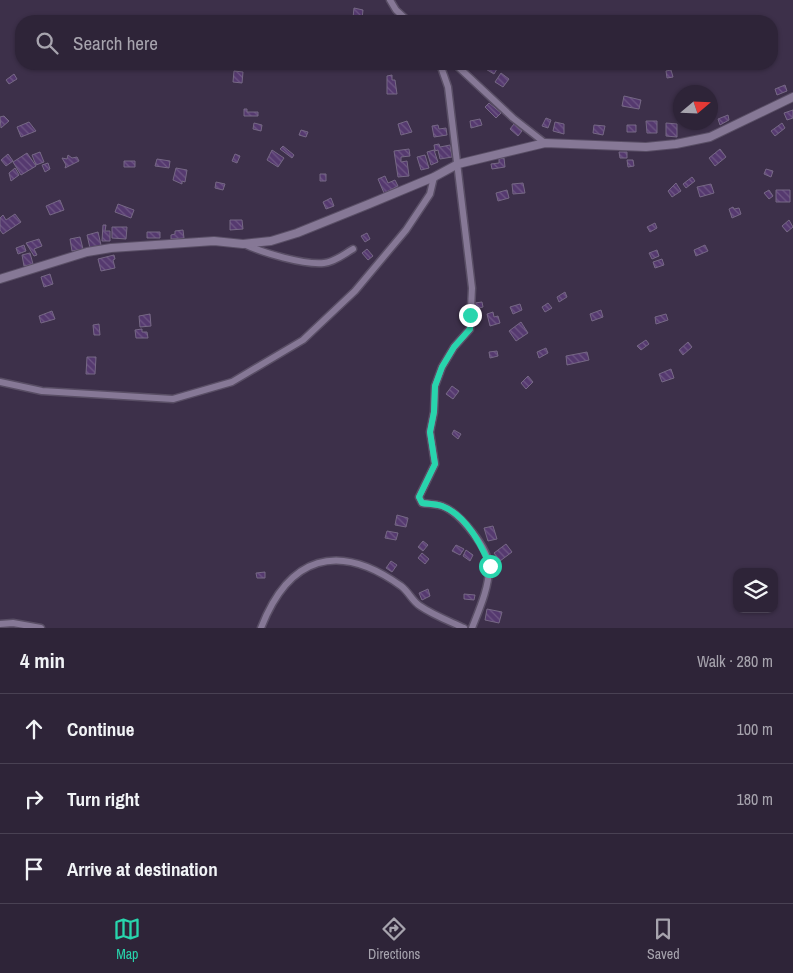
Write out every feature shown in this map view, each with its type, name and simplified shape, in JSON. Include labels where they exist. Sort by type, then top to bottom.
[{"type":"street","points":[[390,0],[401,15]]},
{"type":"street","points":[[442,70],[448,87],[472,288],[470,329],[454,347],[442,367],[435,386],[434,412],[430,432],[435,464],[419,497],[422,503],[443,506],[456,516],[480,544],[490,566],[487,584],[472,628]]},
{"type":"street","points":[[461,70],[513,118],[545,143]]},
{"type":"street","points":[[0,279],[87,252],[111,248],[214,241],[243,244],[271,241],[297,233],[434,177],[458,164],[545,143],[646,147],[676,144],[710,137],[793,97]]},
{"type":"street","points":[[0,382],[42,391],[173,399],[232,382],[303,340],[355,291],[406,230],[430,194],[434,177]]},
{"type":"street","points":[[243,244],[298,262],[324,263],[335,260],[353,249]]},
{"type":"street","points":[[261,628],[269,608],[280,589],[297,574],[316,564],[342,560],[372,569],[402,587],[418,605],[464,628]]},
{"type":"street","points":[[0,624],[13,623],[41,628]]},
{"type":"building","points":[[354,8],[363,10],[362,15],[353,15]]},
{"type":"building","points":[[487,70],[496,70],[494,74]]},
{"type":"building","points":[[671,70],[673,77],[667,78],[666,71]]},
{"type":"building","points":[[234,71],[243,72],[242,83],[233,82]]},
{"type":"building","points":[[501,73],[509,79],[503,87],[495,82]]},
{"type":"building","points":[[14,74],[17,79],[9,84],[6,80]]},
{"type":"building","points":[[392,75],[392,80],[395,80],[397,94],[387,94],[387,76]]},
{"type":"building","points":[[785,85],[787,91],[777,95],[775,89]]},
{"type":"building","points":[[624,96],[641,100],[639,109],[622,106]]},
{"type":"building","points":[[489,103],[501,113],[496,118],[485,107]]},
{"type":"building","points":[[244,109],[247,109],[247,112],[258,112],[258,116],[244,116]]},
{"type":"building","points":[[793,110],[793,118],[787,120],[784,113]]},
{"type":"building","points":[[728,115],[729,120],[720,125],[718,119]]},
{"type":"building","points":[[4,116],[9,121],[1,128],[0,117]]},
{"type":"building","points":[[546,118],[551,120],[548,128],[542,126]]},
{"type":"building","points":[[480,119],[482,125],[471,128],[470,121]]},
{"type":"building","points":[[407,121],[412,132],[401,135],[398,124]]},
{"type":"building","points":[[646,121],[657,121],[657,133],[647,133]]},
{"type":"building","points":[[29,122],[36,131],[21,137],[17,127]]},
{"type":"building","points":[[555,122],[564,124],[564,134],[553,131]]},
{"type":"building","points":[[254,123],[262,125],[261,131],[253,129]]},
{"type":"building","points":[[666,123],[673,124],[673,130],[677,130],[677,137],[666,136]]},
{"type":"building","points":[[782,123],[785,128],[775,136],[771,131]]},
{"type":"building","points":[[514,124],[522,131],[518,136],[510,129]]},
{"type":"building","points":[[438,125],[439,129],[446,128],[447,135],[434,137],[432,126]]},
{"type":"building","points":[[594,125],[605,126],[603,135],[593,133]]},
{"type":"building","points":[[627,125],[636,125],[636,132],[627,132]]},
{"type":"building","points":[[301,130],[308,132],[306,137],[299,135]]},
{"type":"building","points":[[439,144],[440,147],[450,145],[452,157],[440,159],[438,150],[435,151],[434,145]]},
{"type":"building","points":[[283,146],[294,155],[292,158],[280,149]]},
{"type":"building","points":[[409,149],[410,156],[401,157],[401,162],[407,161],[409,176],[398,177],[394,151]]},
{"type":"building","points":[[720,149],[726,157],[715,166],[709,158]]},
{"type":"building","points":[[272,150],[284,158],[278,167],[267,160]]},
{"type":"building","points":[[434,150],[438,162],[431,165],[427,152]]},
{"type":"building","points":[[40,152],[44,162],[36,165],[32,155]]},
{"type":"building","points":[[619,152],[627,152],[627,158],[620,158]]},
{"type":"building","points":[[27,153],[36,166],[21,175],[13,162]]},
{"type":"building","points":[[8,154],[13,161],[6,166],[1,160]]},
{"type":"building","points":[[235,154],[240,156],[237,163],[232,161]]},
{"type":"building","points":[[68,155],[72,158],[77,157],[79,161],[65,168],[66,165],[62,158],[67,159]]},
{"type":"building","points":[[425,155],[429,168],[421,170],[417,157]]},
{"type":"building","points":[[504,158],[505,167],[492,169],[491,164],[499,163],[499,159]]},
{"type":"building","points":[[157,159],[170,161],[169,168],[155,166]]},
{"type":"building","points":[[627,160],[633,160],[634,166],[628,167]]},
{"type":"building","points":[[124,161],[135,161],[135,167],[124,167]]},
{"type":"building","points":[[48,163],[50,169],[45,172],[42,165]]},
{"type":"building","points":[[15,168],[19,175],[11,181],[9,173]]},
{"type":"building","points":[[176,168],[187,170],[185,182],[182,181],[182,184],[173,180]]},
{"type":"building","points":[[766,169],[773,171],[771,177],[764,174]]},
{"type":"building","points":[[320,174],[326,174],[326,181],[320,181]]},
{"type":"building","points":[[385,176],[388,183],[395,180],[398,186],[384,193],[378,179]]},
{"type":"building","points":[[692,177],[695,181],[686,188],[683,184]]},
{"type":"building","points":[[216,182],[225,184],[223,190],[215,188]]},
{"type":"building","points":[[523,183],[525,193],[513,194],[512,184]]},
{"type":"building","points":[[676,183],[681,191],[672,197],[668,191]]},
{"type":"building","points":[[711,184],[714,193],[700,197],[697,187]]},
{"type":"building","points":[[507,190],[509,198],[498,201],[496,193]]},
{"type":"building","points":[[769,190],[773,196],[769,199],[764,193]]},
{"type":"building","points":[[776,190],[790,190],[790,202],[776,202]]},
{"type":"building","points":[[331,198],[334,206],[326,209],[323,202]]},
{"type":"building","points":[[60,200],[64,210],[50,215],[46,206]]},
{"type":"building","points":[[118,204],[134,210],[131,218],[115,212]]},
{"type":"building","points":[[733,207],[734,209],[739,208],[741,214],[732,218],[729,209]]},
{"type":"building","points":[[15,214],[21,222],[3,234],[0,230],[0,218],[3,215],[6,220]]},
{"type":"building","points":[[230,220],[242,220],[243,229],[230,230]]},
{"type":"building","points":[[789,220],[793,227],[787,232],[782,226]]},
{"type":"building","points":[[655,223],[657,228],[650,232],[647,227]]},
{"type":"building","points":[[103,225],[106,225],[105,231],[110,231],[110,241],[102,241]]},
{"type":"building","points":[[112,227],[127,227],[126,239],[112,238]]},
{"type":"building","points":[[183,230],[184,238],[171,239],[171,235],[175,234],[175,231]]},
{"type":"building","points":[[98,232],[101,245],[90,248],[87,235]]},
{"type":"building","points":[[147,232],[160,232],[160,238],[147,238]]},
{"type":"building","points":[[367,233],[370,239],[365,242],[361,236]]},
{"type":"building","points":[[80,237],[83,249],[72,251],[70,239]]},
{"type":"building","points":[[39,239],[42,246],[34,249],[37,255],[34,256],[26,243]]},
{"type":"building","points":[[24,245],[26,251],[18,254],[16,248]]},
{"type":"building","points":[[705,245],[708,251],[696,256],[694,250]]},
{"type":"building","points":[[367,249],[373,256],[368,260],[362,253]]},
{"type":"building","points":[[657,250],[659,256],[652,259],[649,253]]},
{"type":"building","points":[[30,253],[33,264],[24,266],[22,255]]},
{"type":"building","points":[[114,255],[115,268],[101,271],[98,259]]},
{"type":"building","points":[[662,259],[664,265],[655,268],[653,262]]},
{"type":"building","points":[[50,274],[53,284],[44,287],[41,277]]},
{"type":"building","points":[[565,292],[567,297],[559,302],[557,297]]},
{"type":"building","points":[[482,302],[483,307],[476,309],[475,303]]},
{"type":"building","points":[[548,303],[552,308],[545,312],[542,307]]},
{"type":"building","points":[[520,304],[522,310],[513,314],[510,307]]},
{"type":"building","points":[[601,310],[603,317],[592,321],[590,314]]},
{"type":"building","points":[[52,311],[55,319],[41,323],[39,316]]},
{"type":"building","points":[[493,312],[494,317],[498,316],[500,323],[490,326],[487,314]]},
{"type":"building","points":[[150,314],[151,326],[140,327],[139,316]]},
{"type":"building","points":[[666,314],[668,320],[656,324],[655,317]]},
{"type":"building","points":[[521,322],[528,333],[516,341],[509,331]]},
{"type":"building","points":[[99,324],[100,335],[94,335],[93,325]]},
{"type":"building","points":[[142,329],[142,332],[147,332],[148,338],[136,338],[135,330]]},
{"type":"building","points":[[646,340],[649,344],[641,350],[637,346]]},
{"type":"building","points":[[688,342],[692,347],[683,355],[679,350]]},
{"type":"building","points":[[546,348],[548,353],[539,358],[537,352]]},
{"type":"building","points":[[497,351],[498,356],[490,358],[489,352]]},
{"type":"building","points":[[587,352],[589,360],[567,365],[566,356]]},
{"type":"building","points":[[87,357],[96,357],[95,374],[86,374]]},
{"type":"building","points":[[671,369],[674,378],[662,382],[659,374]]},
{"type":"building","points":[[528,376],[533,382],[526,389],[521,383]]},
{"type":"building","points":[[452,386],[459,391],[453,399],[446,394]]},
{"type":"building","points":[[454,430],[461,434],[458,439],[452,434]]},
{"type":"building","points":[[397,515],[408,518],[406,527],[395,525]]},
{"type":"building","points":[[493,526],[497,539],[488,541],[484,528]]},
{"type":"building","points":[[387,531],[398,533],[396,540],[385,538]]},
{"type":"building","points":[[423,541],[428,545],[423,551],[418,547]]},
{"type":"building","points":[[506,544],[512,552],[500,561],[494,553]]},
{"type":"building","points":[[456,545],[464,549],[460,555],[452,551]]},
{"type":"building","points":[[466,550],[473,555],[470,561],[463,556]]},
{"type":"building","points":[[422,553],[429,559],[425,564],[418,558]]},
{"type":"building","points":[[391,561],[397,565],[392,572],[386,568]]},
{"type":"building","points":[[265,572],[265,578],[257,578],[256,573]]},
{"type":"building","points":[[428,589],[430,596],[422,600],[419,593]]},
{"type":"building","points":[[464,594],[475,595],[474,600],[464,599]]},
{"type":"building","points":[[487,609],[502,612],[499,623],[485,620]]},
{"type":"route","points":[[470,315],[470,329],[454,347],[442,367],[435,386],[434,412],[430,432],[435,464],[419,497],[422,503],[443,506],[467,526],[480,544],[490,566]]}]
